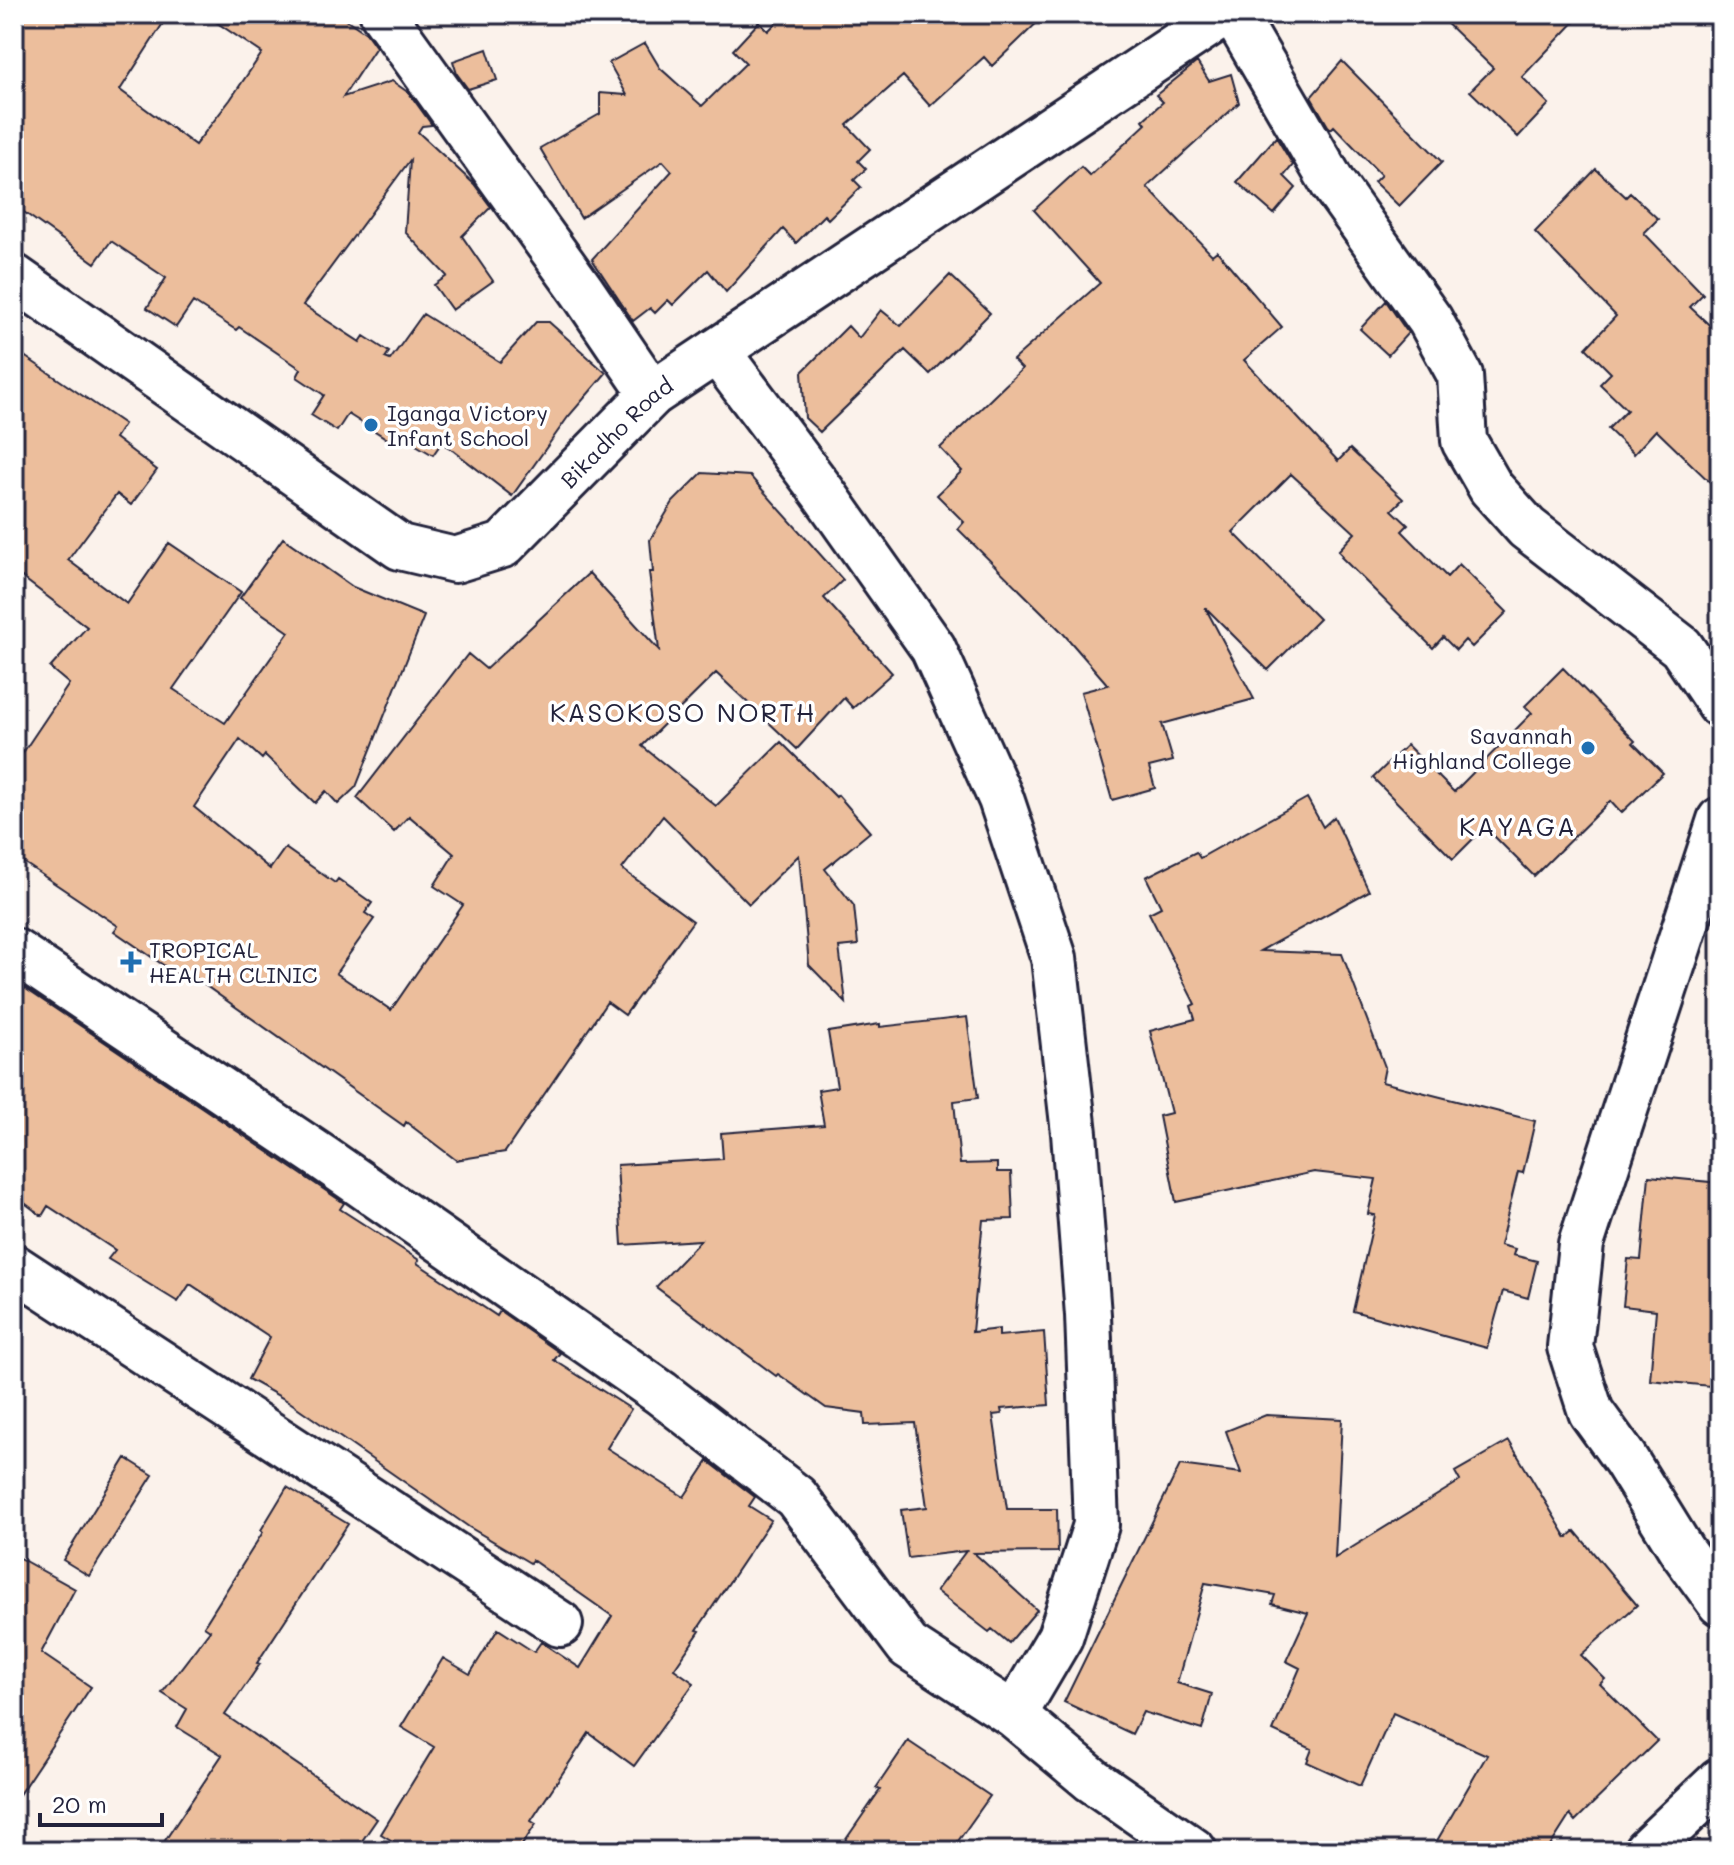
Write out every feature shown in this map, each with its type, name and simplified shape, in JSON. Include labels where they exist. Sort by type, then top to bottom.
[{"type":"street","points":[[383,14],[652,394]]},
{"type":"street","name":"Bikadho Road","points":[[14,277],[400,547],[455,560],[503,545],[652,394],[1224,14]]},
{"type":"street","points":[[1234,14],[1333,184],[1430,320],[1460,375],[1464,441],[1491,488],[1527,528],[1681,647],[1720,705]]},
{"type":"street","points":[[717,351],[822,491],[933,648],[1001,799],[1054,958],[1074,1133],[1086,1285],[1096,1525],[1060,1637],[1014,1715]]},
{"type":"street","points":[[1720,820],[1581,1244],[1570,1347],[1591,1412],[1720,1603]]},
{"type":"street","points":[[14,951],[323,1158],[673,1402],[796,1497],[908,1646],[1014,1715],[1092,1780],[1194,1851]]},
{"type":"street","points":[[14,1267],[560,1624]]},
{"type":"street","points":[[1646,1851],[1720,1781]]},
{"type":"building","points":[[24,14],[169,14],[120,90],[195,145],[262,53],[204,14],[338,14],[366,33],[376,47],[343,97],[392,81],[409,93],[432,125],[422,126],[418,132],[474,184],[491,207],[462,236],[493,281],[452,310],[434,285],[447,276],[405,232],[410,160],[303,305],[360,342],[364,336],[389,352],[385,358],[390,360],[423,314],[500,362],[536,322],[549,322],[606,373],[568,417],[512,496],[442,442],[433,455],[399,435],[394,443],[348,414],[337,431],[311,415],[324,395],[297,377],[301,369],[239,327],[236,330],[193,302],[176,327],[147,308],[166,278],[111,241],[95,263],[14,205],[14,29]]},
{"type":"building","points":[[785,14],[1046,14],[992,66],[984,57],[930,106],[903,76],[847,125],[870,149],[858,161],[866,169],[854,180],[861,187],[828,219],[824,215],[796,243],[783,229],[726,292],[708,270],[673,305],[668,300],[655,313],[650,308],[633,321],[592,259],[672,171],[663,161],[581,218],[540,148],[600,114],[600,93],[627,95],[609,63],[645,43],[660,68],[702,106],[746,63],[733,50],[759,22],[768,31]]},
{"type":"building","points":[[1437,14],[1582,14],[1522,77],[1549,104],[1518,137],[1470,91],[1493,68]]},
{"type":"building","points":[[487,49],[497,80],[468,89],[457,74],[453,61]]},
{"type":"building","points":[[1342,61],[1442,162],[1399,206],[1374,182],[1381,175],[1334,126],[1331,129],[1328,126],[1311,97]]},
{"type":"building","points":[[1197,62],[1209,81],[1231,74],[1239,103],[1147,187],[1212,255],[1217,251],[1282,327],[1244,360],[1338,461],[1350,449],[1403,499],[1392,510],[1408,525],[1402,531],[1447,577],[1459,564],[1507,612],[1472,647],[1465,640],[1456,650],[1443,637],[1433,648],[1341,557],[1338,551],[1355,533],[1291,474],[1233,532],[1319,619],[1268,670],[1205,607],[1254,699],[1162,724],[1173,761],[1149,767],[1155,788],[1112,800],[1081,692],[1108,685],[1062,632],[958,529],[964,522],[937,495],[962,471],[940,448],[1022,369],[1013,360],[1100,283],[1034,210],[1081,167],[1090,176],[1146,124],[1143,120],[1163,102],[1156,95]]},
{"type":"building","points":[[1276,137],[1293,165],[1284,176],[1296,188],[1274,214],[1237,182]]},
{"type":"building","points":[[1596,169],[1626,197],[1630,193],[1658,219],[1644,233],[1703,294],[1690,307],[1720,335],[1720,492],[1656,430],[1634,454],[1608,429],[1627,410],[1600,384],[1611,373],[1586,348],[1616,316],[1535,232]]},
{"type":"building","points":[[950,275],[990,313],[930,374],[905,350],[820,432],[805,418],[802,372],[848,326],[859,338],[881,310],[901,326]]},
{"type":"building","points":[[1386,301],[1408,333],[1388,355],[1360,329]]},
{"type":"building","points":[[14,349],[124,424],[115,438],[157,470],[131,505],[117,494],[68,560],[127,604],[169,543],[241,592],[173,689],[225,723],[289,632],[240,598],[283,538],[353,587],[424,616],[356,787],[338,804],[326,791],[315,803],[265,755],[262,759],[240,739],[194,807],[270,869],[285,848],[335,883],[338,879],[372,903],[365,913],[374,919],[336,973],[391,1010],[463,905],[434,886],[454,854],[409,816],[394,832],[357,798],[468,654],[486,669],[589,573],[659,650],[649,572],[653,572],[650,540],[673,502],[702,473],[750,476],[843,580],[824,598],[892,673],[853,708],[844,698],[797,749],[716,673],[642,746],[716,806],[781,742],[836,797],[838,795],[870,832],[825,869],[854,906],[858,945],[839,947],[846,1003],[809,965],[799,855],[749,904],[663,816],[622,869],[693,921],[625,1015],[607,1002],[505,1152],[456,1160],[406,1122],[404,1126],[189,974],[185,980],[114,931],[118,926],[14,856],[14,766],[69,684],[50,668],[87,627],[14,571]]},
{"type":"building","points":[[1563,668],[1663,773],[1621,813],[1610,801],[1534,876],[1485,827],[1453,859],[1373,778],[1407,745],[1454,792],[1532,713],[1525,706]]},
{"type":"building","points":[[1307,798],[1323,827],[1334,817],[1369,891],[1260,951],[1342,954],[1385,1067],[1382,1082],[1535,1121],[1523,1173],[1518,1172],[1500,1245],[1515,1249],[1513,1255],[1537,1261],[1528,1298],[1503,1291],[1487,1348],[1353,1311],[1375,1215],[1368,1214],[1376,1179],[1314,1172],[1176,1202],[1159,1116],[1171,1113],[1150,1031],[1195,1019],[1191,1006],[1195,1004],[1149,913],[1161,907],[1146,877],[1196,852],[1200,858]]},
{"type":"building","points":[[14,981],[344,1203],[340,1209],[419,1260],[417,1263],[497,1316],[500,1311],[560,1353],[554,1360],[631,1409],[607,1448],[684,1497],[708,1461],[755,1497],[749,1506],[771,1520],[674,1669],[694,1683],[634,1766],[589,1733],[531,1821],[536,1824],[518,1851],[409,1851],[381,1834],[434,1747],[401,1727],[443,1658],[470,1674],[498,1629],[534,1652],[541,1642],[580,1668],[612,1616],[532,1560],[530,1563],[469,1527],[288,1401],[248,1379],[270,1337],[190,1284],[178,1302],[108,1259],[115,1250],[48,1206],[42,1216],[14,1195]]},
{"type":"building","points":[[967,1017],[978,1098],[954,1101],[960,1164],[997,1163],[997,1172],[1011,1172],[1013,1219],[983,1220],[972,1332],[999,1329],[999,1336],[1044,1332],[1049,1405],[1001,1409],[1002,1414],[993,1415],[1007,1509],[1057,1509],[1058,1552],[974,1553],[1037,1610],[1009,1643],[992,1629],[989,1632],[936,1591],[966,1551],[908,1558],[901,1510],[927,1507],[915,1423],[865,1425],[864,1413],[826,1408],[778,1374],[776,1376],[656,1287],[701,1240],[622,1245],[617,1165],[723,1159],[721,1133],[824,1125],[818,1090],[837,1087],[828,1032]]},
{"type":"building","points":[[1649,1176],[1720,1183],[1720,1387],[1650,1380],[1656,1310],[1623,1306],[1628,1259],[1641,1260]]},
{"type":"building","points":[[1266,1415],[1342,1419],[1335,1558],[1460,1481],[1455,1472],[1509,1441],[1567,1538],[1575,1531],[1637,1605],[1581,1655],[1605,1679],[1600,1684],[1657,1741],[1575,1821],[1570,1815],[1547,1851],[1431,1851],[1487,1755],[1393,1713],[1360,1786],[1307,1762],[1312,1749],[1273,1731],[1300,1668],[1286,1661],[1308,1613],[1272,1604],[1275,1595],[1205,1583],[1177,1683],[1212,1694],[1202,1730],[1143,1712],[1132,1734],[1064,1702],[1180,1465],[1241,1473],[1226,1431]]},
{"type":"building","points":[[126,1458],[153,1475],[89,1576],[63,1560]]},
{"type":"building","points":[[287,1487],[348,1524],[225,1715],[377,1819],[355,1851],[158,1851],[222,1755],[177,1727],[187,1709],[162,1693],[210,1630],[204,1626],[263,1532],[261,1530]]},
{"type":"building","points":[[14,1555],[75,1589],[41,1653],[91,1687],[14,1802]]},
{"type":"building","points":[[908,1741],[990,1796],[951,1851],[838,1851],[880,1790],[876,1788]]},
{"type":"place","name":"Iganga Victory Infant School","points":[[371,425]]},
{"type":"place","name":"Savannah Highland College","points":[[1588,748]]},
{"type":"place","name":"TROPICAL HEALTH CLINIC","points":[[131,962]]},
{"type":"district","name":"KASOKOSO NORTH","points":[[683,712]]},
{"type":"district","name":"KAYAGA","points":[[1518,826]]}]
